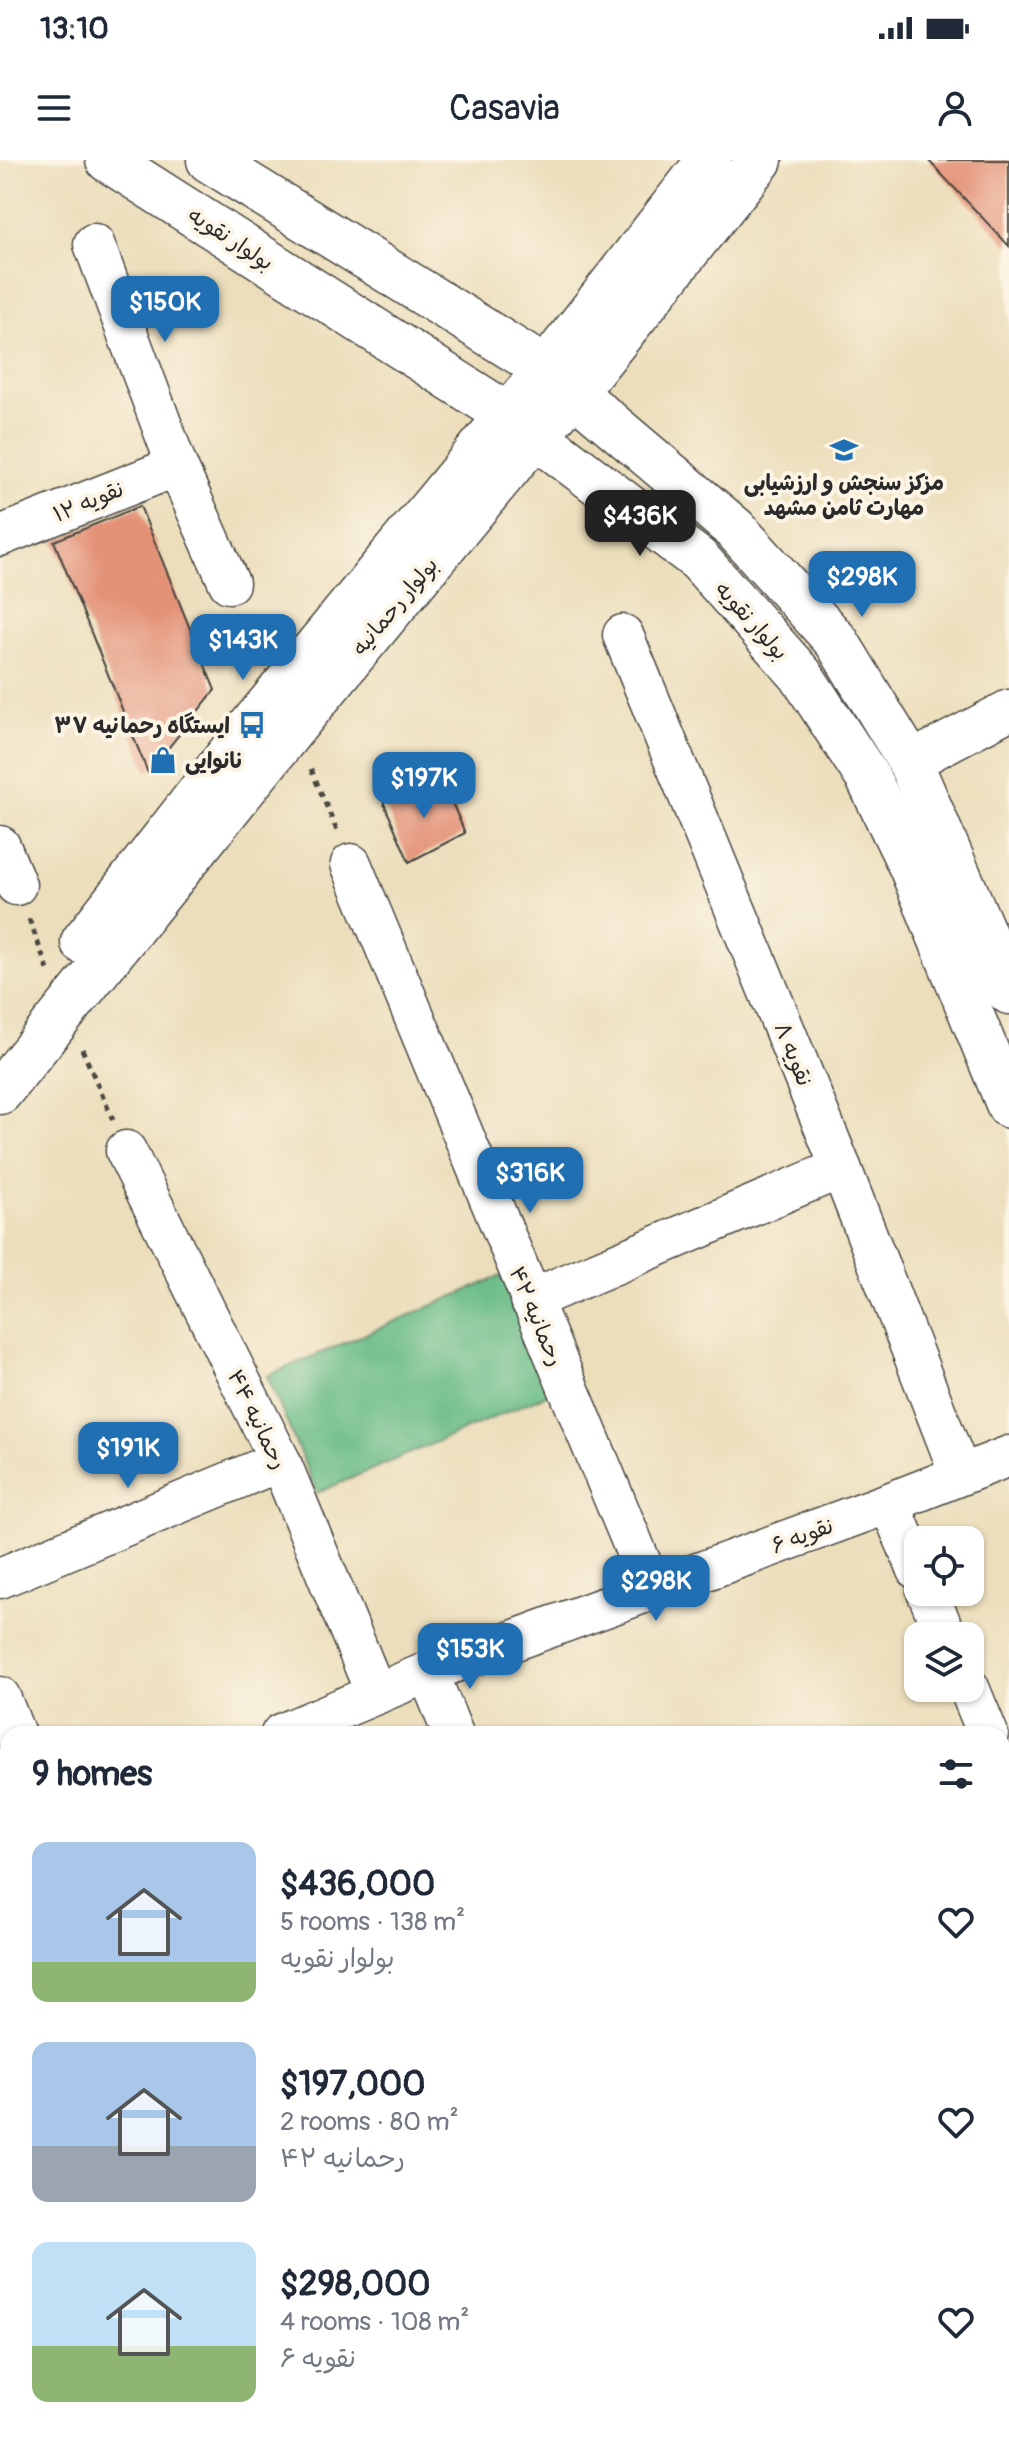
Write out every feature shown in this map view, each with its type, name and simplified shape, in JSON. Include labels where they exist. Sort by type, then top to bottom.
[{"type":"main road","name":"بولوار نقویه","points":[[108,160],[522,425],[699,560],[801,675],[868,778],[911,867],[1009,1106]]},
{"type":"main road","points":[[209,160],[560,381],[735,529],[837,642],[910,762],[1009,992]]},
{"type":"main road","name":"بولوار رحمانیه","points":[[560,381],[709,160]]},
{"type":"main road","name":"بولوار رحمانیه","points":[[0,1092],[59,996],[286,709],[522,425],[760,160]]},
{"type":"main road","name":"بولوار رحمانیه","points":[[0,1044],[59,996]]},
{"type":"street","points":[[94,244],[177,466],[229,583]]},
{"type":"street","name":"نقویه ۱۲","points":[[0,536],[177,466]]},
{"type":"street","name":"نقویه ۸","points":[[623,635],[841,1168],[960,1474]]},
{"type":"street","points":[[910,762],[1009,710]]},
{"type":"street","points":[[0,846],[16,885]]},
{"type":"street","name":"رحمانیه ۴۲","points":[[351,864],[652,1590]]},
{"type":"street","name":"رحمانیه ۴۴","points":[[126,1151],[280,1461],[376,1694]]},
{"type":"street","points":[[530,1300],[841,1168]]},
{"type":"street","name":"نقویه ۶","points":[[300,1726],[428,1672],[1009,1456]]},
{"type":"street","points":[[0,1578],[280,1461]]},
{"type":"street","points":[[889,1503],[904,1538]]},
{"type":"street","points":[[428,1672],[450,1726]]},
{"type":"street","points":[[0,1697],[12,1726]]},
{"type":"street","points":[[975,1702],[985,1726]]},
{"type":"path","points":[[229,583],[351,864]]},
{"type":"path","points":[[16,885],[59,996],[126,1151]]},
{"type":"green space","points":[[508,1273],[558,1390],[317,1493],[267,1376]]},
{"type":"building","points":[[928,160],[1009,160],[1009,246]]},
{"type":"building","points":[[140,506],[215,690],[148,773],[54,541]]},
{"type":"building","points":[[443,781],[465,833],[409,862],[383,801]]},
{"type":"place","name":"مزکز سنجش و ارزشیابی مهارت ثامن مشهد","points":[[844,450]]},
{"type":"place","name":"ایستگاه رحمانیه ۳۷","points":[[252,725]]},
{"type":"place","name":"نانوایی","points":[[163,760]]}]
